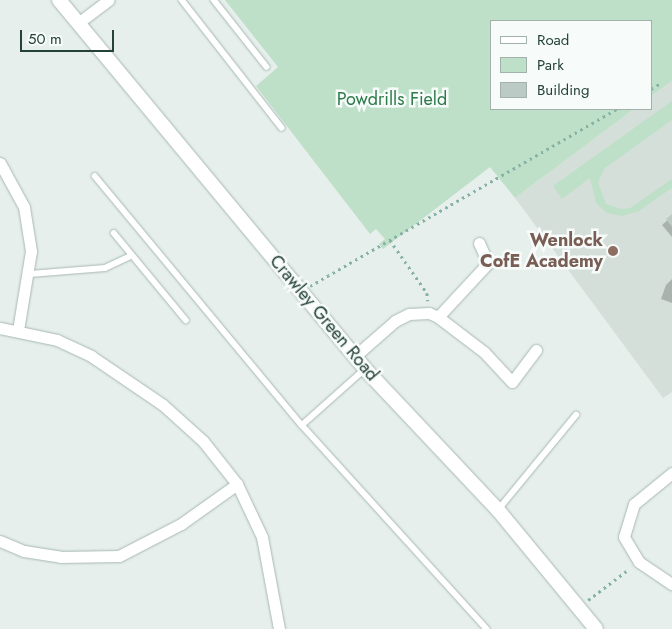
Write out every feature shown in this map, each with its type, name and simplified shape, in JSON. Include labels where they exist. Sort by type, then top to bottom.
[{"type":"street","name":"Crawley Green Road","points":[[59,0],[303,290],[365,369],[498,510],[596,629]]},
{"type":"street","points":[[78,23],[108,0]]},
{"type":"street","points":[[0,163],[24,207],[31,251],[30,274],[18,330]]},
{"type":"street","points":[[433,315],[488,263],[479,243]]},
{"type":"street","points":[[355,356],[395,321],[408,314],[433,315],[484,352],[512,382],[536,350]]},
{"type":"street","points":[[0,328],[18,330],[57,340],[91,356],[156,400],[202,441],[237,484],[262,537],[279,629]]},
{"type":"street","points":[[672,473],[634,504],[624,537],[639,562],[672,584]]},
{"type":"street","points":[[0,541],[24,550],[61,557],[119,556],[181,524],[237,484]]},
{"type":"lane","points":[[182,0],[282,128]]},
{"type":"lane","points":[[214,0],[267,67]]},
{"type":"lane","points":[[95,176],[302,425],[487,629]]},
{"type":"lane","points":[[114,233],[131,256],[186,320]]},
{"type":"lane","points":[[30,274],[105,268],[131,256]]},
{"type":"lane","points":[[302,425],[365,369]]},
{"type":"lane","points":[[498,510],[576,415]]},
{"type":"path","points":[[652,88],[662,83]]},
{"type":"path","points":[[303,290],[615,110]]},
{"type":"path","points":[[390,240],[428,292],[433,315]]},
{"type":"path","points":[[579,607],[639,562]]},
{"type":"shaded area","name":"Wenlock CofE Academy","points":[[672,81],[672,392],[663,398],[515,198],[633,110],[652,110],[652,95]]},
{"type":"green space","name":"Powdrills Field","points":[[225,0],[672,0],[672,81],[652,95],[652,20],[490,20],[490,110],[633,110],[515,198],[490,167],[383,249],[379,244],[385,239],[376,229],[370,234],[256,86],[278,67]]},
{"type":"green space","points":[[672,101],[672,120],[605,168],[598,182],[606,204],[622,209],[630,208],[672,179],[672,188],[639,211],[622,216],[607,213],[596,203],[590,178],[562,199],[553,186]]},
{"type":"building","points":[[672,214],[672,227],[666,219]]},
{"type":"place","name":"Wenlock CofE Academy","points":[[613,251]]}]
